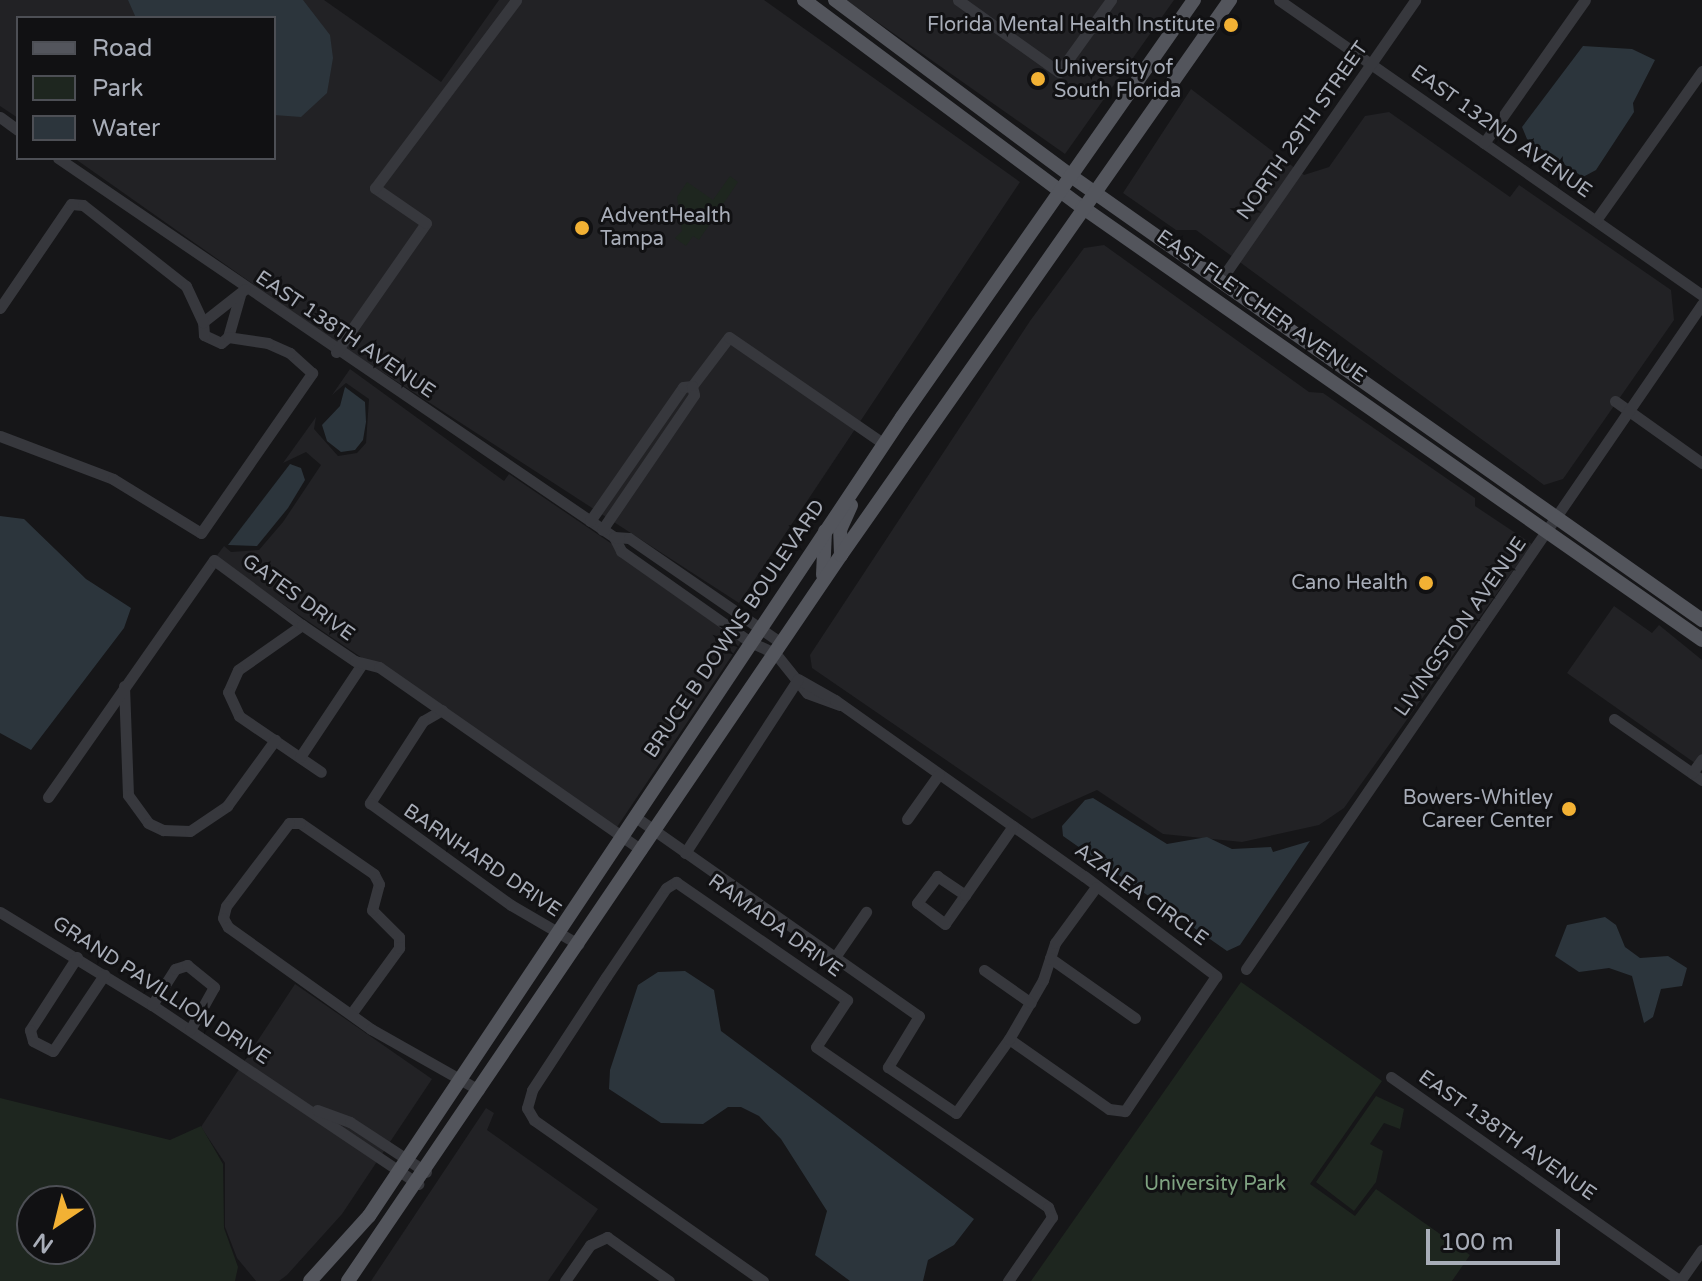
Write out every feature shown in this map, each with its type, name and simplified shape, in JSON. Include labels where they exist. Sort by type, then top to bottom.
[{"type":"main road","name":"EAST FLETCHER AVENUE","points":[[804,0],[1082,207],[1259,330],[1702,620]]},
{"type":"main road","name":"EAST FLETCHER AVENUE","points":[[835,0],[1071,176],[1347,372],[1702,640]]},
{"type":"main road","name":"BRUCE B DOWNS BOULEVARD","points":[[310,1281],[369,1216],[884,444],[1194,0]]},
{"type":"main road","points":[[348,1281],[422,1178],[841,555],[1230,0]]},
{"type":"main road","points":[[1259,330],[1347,372]]},
{"type":"main road","points":[[841,555],[840,530],[868,468]]},
{"type":"main road","points":[[822,583],[825,531]]},
{"type":"street","points":[[336,352],[426,223],[375,188],[435,102],[516,0]]},
{"type":"street","points":[[958,0],[1059,72],[1111,0]]},
{"type":"street","name":"EAST 132ND AVENUE","points":[[1279,0],[1702,295]]},
{"type":"street","name":"NORTH 29TH STREET","points":[[1220,281],[1415,0]]},
{"type":"street","points":[[1484,143],[1585,0]]},
{"type":"street","points":[[1596,220],[1702,71]]},
{"type":"street","name":"EAST 138TH AVENUE","points":[[61,160],[242,292],[602,530],[614,537],[629,538],[760,628],[778,648]]},
{"type":"street","points":[[0,308],[71,204],[83,205],[186,286],[203,322],[204,335],[214,342],[228,337],[249,343],[268,343],[290,353],[312,373],[201,533],[113,479],[0,436]]},
{"type":"street","points":[[203,322],[242,292]]},
{"type":"street","points":[[228,337],[242,292]]},
{"type":"street","name":"LIVINGSTON AVENUE","points":[[1246,969],[1702,304]]},
{"type":"street","points":[[590,521],[683,387],[692,386],[729,337],[884,444]]},
{"type":"street","points":[[602,530],[694,395],[692,386]]},
{"type":"street","points":[[1615,401],[1702,463]]},
{"type":"street","name":"EAST 138TH AVENUE","points":[[614,537],[621,551],[750,642],[778,648]]},
{"type":"street","name":"GATES DRIVE","points":[[48,797],[214,560],[302,625],[362,664],[379,667],[641,850]]},
{"type":"street","points":[[302,625],[238,670],[230,681],[229,702],[239,716],[321,772]]},
{"type":"street","name":"AZALEA CIRCLE","points":[[778,648],[807,693],[840,705]]},
{"type":"street","points":[[300,757],[362,664]]},
{"type":"street","points":[[685,853],[798,679]]},
{"type":"street","name":"AZALEA CIRCLE","points":[[798,679],[939,774],[1212,969],[1214,984],[1125,1111],[1116,1113],[1009,1039]]},
{"type":"street","points":[[124,686],[128,795],[148,823],[163,830],[190,831],[227,806],[275,740]]},
{"type":"street","points":[[786,699],[807,693]]},
{"type":"street","name":"BARNHARD DRIVE","points":[[442,710],[423,721],[370,803],[557,934],[578,944]]},
{"type":"street","points":[[1614,719],[1697,777],[1702,759]]},
{"type":"street","points":[[907,819],[939,774]]},
{"type":"street","points":[[634,816],[919,1016],[888,1067],[949,1111],[963,1106],[1009,1039],[1031,1003],[1050,958],[1096,887]]},
{"type":"street","points":[[351,1014],[399,948],[399,937],[372,910],[379,884],[374,874],[300,823],[289,823],[279,828],[226,906],[223,918],[228,927],[351,1014],[479,1090]]},
{"type":"street","points":[[965,895],[1013,826]]},
{"type":"street","name":"RAMADA DRIVE","points":[[763,1281],[534,1120],[527,1108],[532,1090],[582,1013],[666,888],[676,882],[847,1000],[816,1047],[1009,1183],[1039,1196],[1052,1217],[1008,1281]]},
{"type":"street","name":"GRAND PAVILLION DRIVE","points":[[0,912],[77,957],[302,1104],[350,1122],[422,1178]]},
{"type":"street","points":[[835,957],[866,912]]},
{"type":"street","points":[[77,957],[30,1030],[33,1041],[53,1051],[104,975]]},
{"type":"street","points":[[1050,958],[1135,1018]]},
{"type":"street","points":[[152,1005],[180,965],[199,973],[214,987],[190,1030]]},
{"type":"street","points":[[984,970],[1031,1003]]},
{"type":"street","name":"EAST 138TH AVENUE","points":[[1391,1077],[1680,1281]]},
{"type":"street","points":[[565,1281],[590,1245],[607,1237],[669,1281]]},
{"type":"street","points":[[1680,1281],[1702,1250]]},
{"type":"shaded area","name":"AdventHealth Tampa","points":[[0,0],[324,0],[441,82],[499,0],[764,0],[1020,182],[739,603],[331,339],[77,160],[276,160],[276,16],[16,16],[16,117],[0,106]]},
{"type":"shaded area","name":"University of South Florida","points":[[846,0],[1174,0],[1065,154]]},
{"type":"shaded area","points":[[1191,89],[1304,175],[1329,167],[1365,116],[1389,112],[1510,197],[1519,185],[1671,290],[1674,320],[1563,479],[1544,485],[1196,230],[1176,230],[1123,193]]},
{"type":"shaded area","points":[[1104,245],[1309,392],[1323,393],[1475,498],[1475,506],[1532,544],[1344,808],[1319,825],[1242,842],[1163,834],[1097,790],[1032,819],[812,668],[810,655],[1030,321],[1084,248]]},
{"type":"shaded area","points":[[350,369],[504,481],[509,474],[612,544],[618,555],[741,642],[615,830],[215,558],[224,546],[231,552],[259,550],[283,522],[321,465],[306,452],[283,463],[316,417],[314,429],[338,456],[357,453],[366,443],[369,399],[346,383],[332,395]]},
{"type":"shaded area","points":[[1614,606],[1652,633],[1659,625],[1702,660],[1702,768],[1567,673]]},
{"type":"shaded area","points":[[295,984],[432,1079],[342,1214],[287,1275],[279,1281],[256,1281],[237,1258],[225,1227],[225,1163],[201,1127]]},
{"type":"shaded area","points":[[486,1108],[494,1113],[487,1130],[598,1209],[548,1281],[371,1281]]},
{"type":"green space","points":[[730,176],[738,182],[699,240],[693,236],[686,246],[675,238],[682,231],[677,197],[687,182],[713,200]]},
{"type":"green space","name":"University Park","points":[[1241,982],[1382,1081],[1310,1184],[1355,1216],[1376,1189],[1470,1255],[1452,1281],[1031,1281]]},
{"type":"green space","points":[[1376,1096],[1404,1109],[1400,1129],[1384,1123],[1370,1144],[1383,1151],[1376,1182],[1354,1211],[1316,1182]]},
{"type":"green space","points":[[0,1098],[170,1140],[201,1126],[223,1164],[224,1228],[238,1267],[235,1281],[0,1281]]},
{"type":"water","points":[[128,0],[303,0],[330,35],[333,58],[327,93],[301,117],[276,115],[276,16],[135,16]]},
{"type":"water","points":[[1583,46],[1632,49],[1655,60],[1633,103],[1634,112],[1596,170],[1583,177],[1527,139],[1522,127]]},
{"type":"water","points":[[345,387],[365,402],[366,422],[363,440],[355,450],[341,452],[327,441],[322,425],[340,406]]},
{"type":"water","points":[[290,464],[301,468],[305,480],[288,508],[257,546],[228,545]]},
{"type":"water","points":[[0,516],[24,519],[86,579],[131,608],[124,628],[31,750],[0,733]]},
{"type":"water","points":[[1093,798],[1167,844],[1207,837],[1232,849],[1271,847],[1273,852],[1310,841],[1240,945],[1227,951],[1063,836],[1062,826],[1085,800]]},
{"type":"water","points":[[1605,917],[1616,925],[1625,947],[1640,958],[1668,956],[1687,968],[1682,986],[1661,989],[1653,1017],[1644,1023],[1632,976],[1609,968],[1579,972],[1555,956],[1567,925]]},
{"type":"water","points":[[685,971],[714,990],[721,1031],[974,1219],[954,1245],[928,1260],[923,1281],[850,1281],[815,1255],[827,1211],[781,1139],[759,1116],[741,1107],[728,1107],[703,1124],[661,1123],[609,1089],[610,1070],[638,985],[658,972]]},
{"type":"place","name":"Florida Mental Health Institute","points":[[1231,25]]},
{"type":"place","name":"University of South Florida","points":[[1038,79]]},
{"type":"place","name":"AdventHealth Tampa","points":[[582,228]]},
{"type":"place","name":"Cano Health","points":[[1426,583]]},
{"type":"place","name":"Bowers-Whitley Career Center","points":[[1569,809]]}]
